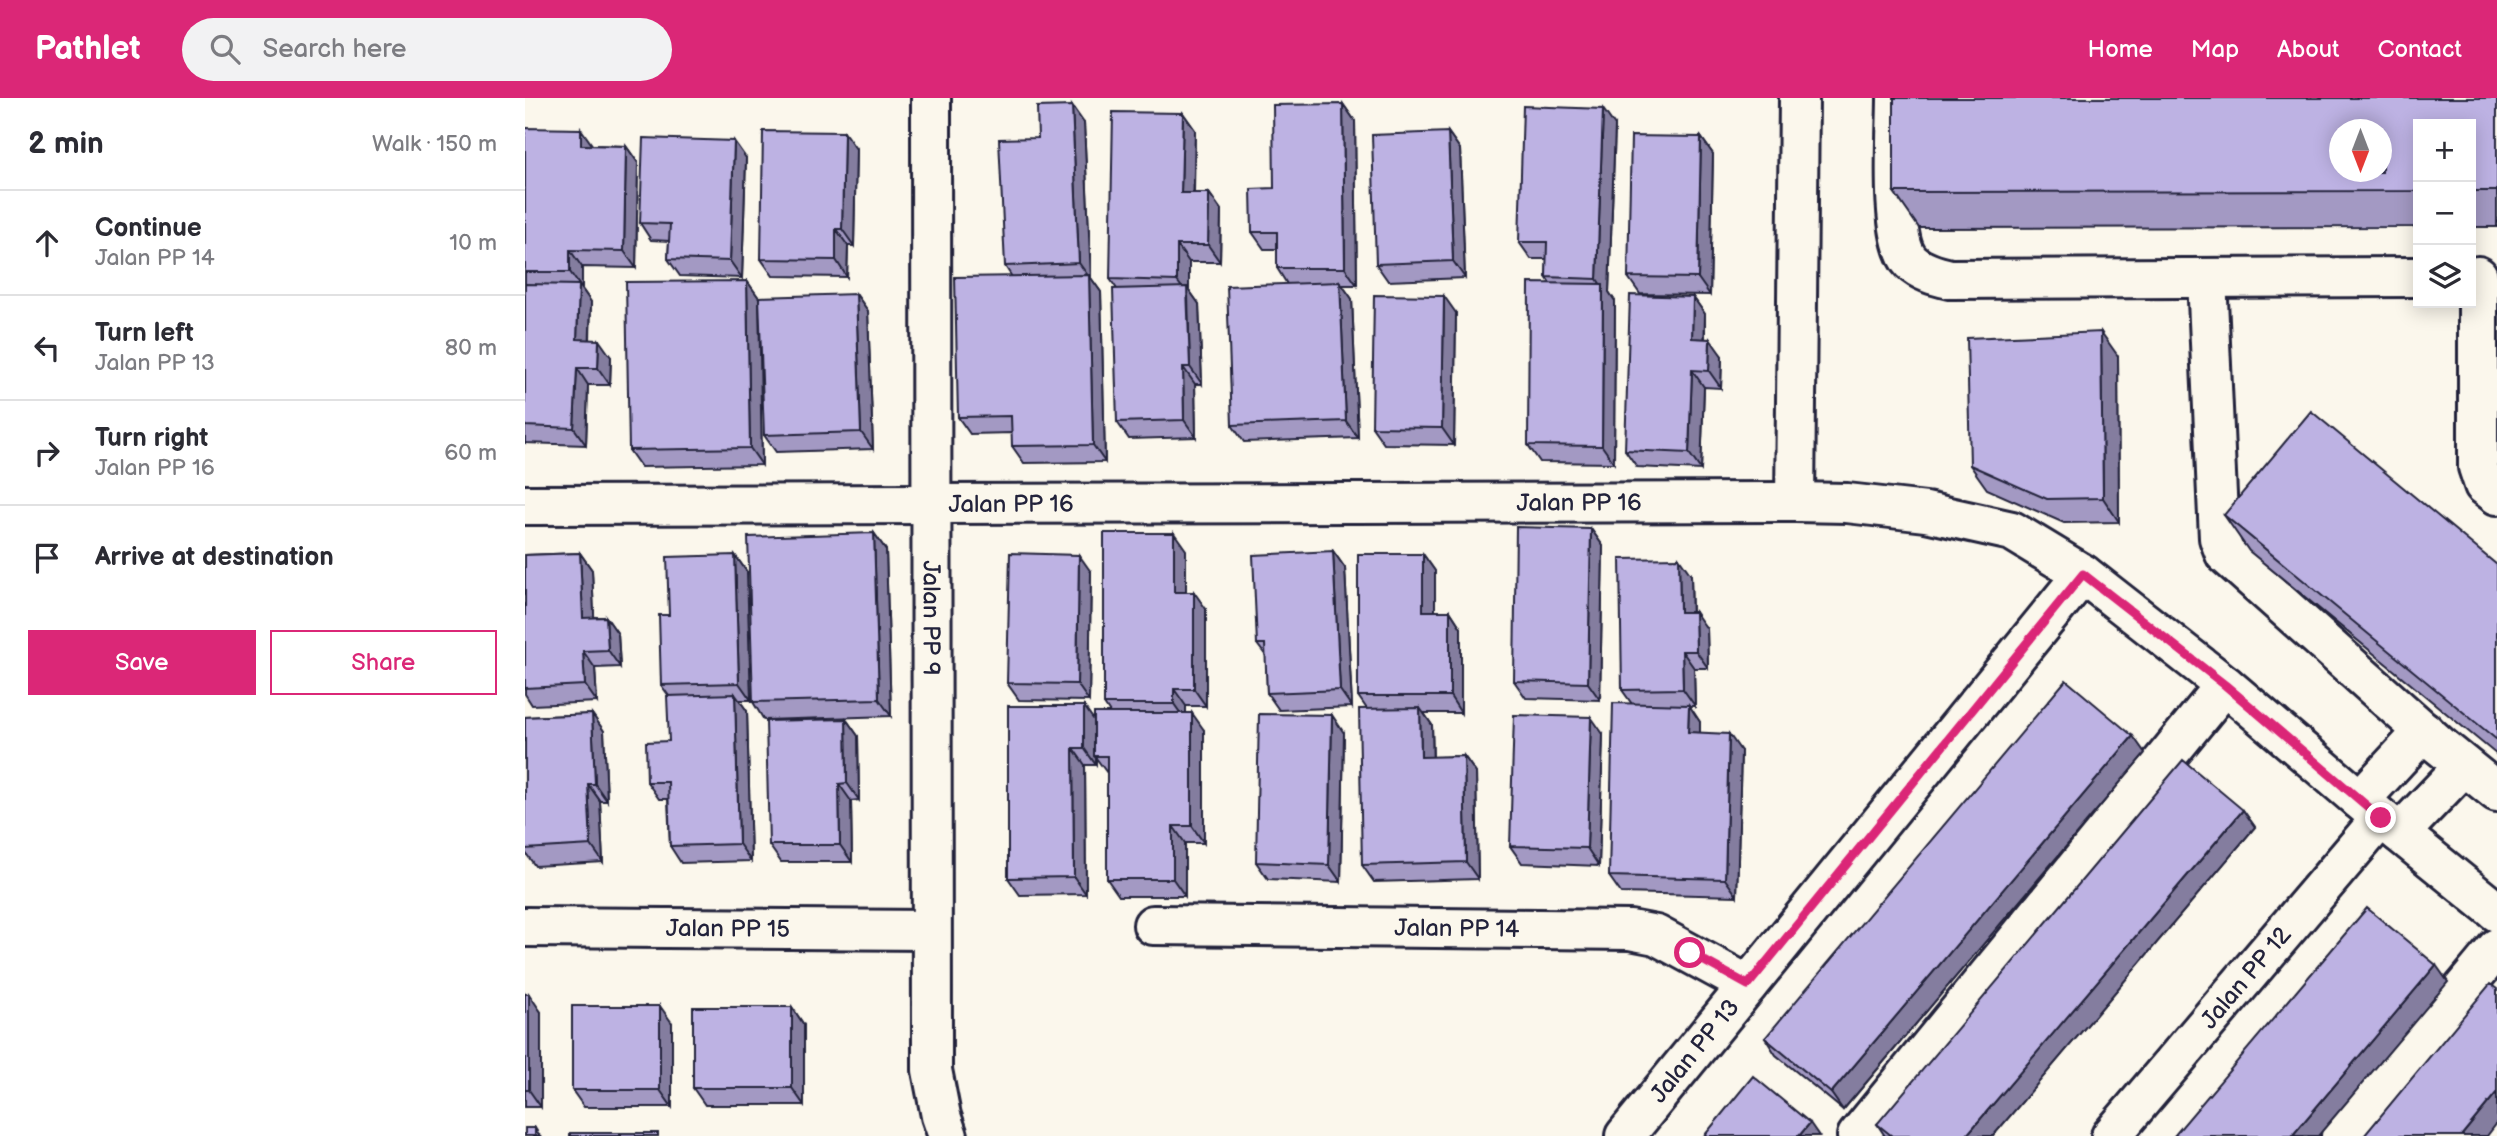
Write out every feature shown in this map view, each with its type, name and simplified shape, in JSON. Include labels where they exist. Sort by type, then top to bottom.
[{"type":"street","name":"Jalan PP 9","points":[[931,98],[932,1070],[948,1136]]},
{"type":"street","points":[[1795,502],[1799,98]]},
{"type":"street","points":[[1897,98],[1897,219],[1900,242],[1910,262],[1928,273],[1950,279],[2413,277]]},
{"type":"street","points":[[2482,276],[2478,467],[2484,485],[2497,495]]},
{"type":"street","points":[[2207,278],[2221,547],[2231,561],[2497,792]]},
{"type":"street","name":"Jalan PP 16","points":[[525,505],[1795,502],[1847,503],[1926,512],[2013,531],[2083,574],[2225,685],[2497,912]]},
{"type":"street","name":"Jalan PP 13","points":[[1625,1136],[2083,574]]},
{"type":"street","points":[[1857,1136],[2225,685]]},
{"type":"street","points":[[2380,817],[2424,731]]},
{"type":"street","points":[[2380,817],[2464,766]]},
{"type":"street","name":"Jalan PP 12","points":[[2111,1136],[2380,817]]},
{"type":"street","name":"Jalan PP 14","points":[[1153,925],[1630,930],[1656,935],[1748,985]]},
{"type":"street","name":"Jalan PP 15","points":[[525,927],[931,930]]},
{"type":"street","points":[[2341,1136],[2497,948]]},
{"type":"building","points":[[1894,98],[2497,98],[2497,191],[2476,191],[2476,119],[2413,119],[2413,191],[1894,192]]},
{"type":"building","points":[[1343,104],[1345,268],[1277,268],[1277,232],[1252,232],[1251,189],[1274,188],[1273,105]]},
{"type":"building","points":[[1072,106],[1079,263],[1005,266],[999,139],[1038,138],[1037,107]]},
{"type":"building","points":[[1523,106],[1603,109],[1597,279],[1546,277],[1547,242],[1519,242]]},
{"type":"building","points":[[1113,112],[1183,113],[1181,193],[1209,193],[1208,245],[1177,245],[1177,281],[1110,279]]},
{"type":"building","points":[[525,128],[581,129],[581,145],[626,146],[624,251],[570,250],[570,272],[525,272]]},
{"type":"building","points":[[763,131],[844,132],[842,229],[836,229],[836,260],[761,259]]},
{"type":"building","points":[[1448,132],[1453,261],[1376,264],[1372,135]]},
{"type":"building","points":[[1631,136],[1701,137],[1698,278],[1628,277]]},
{"type":"building","points":[[643,138],[734,141],[730,261],[668,259],[670,224],[640,223]]},
{"type":"building","points":[[1089,275],[1093,445],[1012,446],[1011,416],[958,417],[955,277]]},
{"type":"building","points":[[747,281],[750,448],[629,450],[626,282]]},
{"type":"building","points":[[1340,282],[1346,421],[1232,425],[1227,286]]},
{"type":"building","points":[[1529,283],[1603,284],[1602,446],[1528,445]]},
{"type":"building","points":[[525,284],[579,285],[577,339],[599,340],[598,368],[577,368],[574,428],[525,426]]},
{"type":"building","points":[[1187,287],[1190,367],[1183,367],[1184,420],[1117,422],[1113,289]]},
{"type":"building","points":[[856,294],[861,432],[764,435],[759,297]]},
{"type":"building","points":[[1374,295],[1444,296],[1442,428],[1372,427]]},
{"type":"building","points":[[1630,295],[1693,297],[1692,338],[1710,339],[1709,371],[1692,370],[1689,453],[1625,450]]},
{"type":"building","points":[[2101,332],[2103,498],[2047,499],[1970,465],[1967,338]]},
{"type":"building","points":[[2311,411],[2497,565],[2497,740],[2224,515]]},
{"type":"building","points":[[1516,527],[1591,529],[1588,683],[1514,681]]},
{"type":"building","points":[[874,533],[879,699],[753,702],[748,537]]},
{"type":"building","points":[[1104,533],[1174,533],[1174,592],[1194,592],[1194,689],[1174,689],[1174,704],[1104,704]]},
{"type":"building","points":[[1333,551],[1340,690],[1267,693],[1265,644],[1257,644],[1253,555]]},
{"type":"building","points":[[580,553],[583,618],[606,617],[608,650],[583,651],[585,685],[525,688],[525,555]]},
{"type":"building","points":[[1010,553],[1079,555],[1077,684],[1007,683]]},
{"type":"building","points":[[1358,554],[1423,554],[1423,611],[1450,611],[1450,696],[1358,696]]},
{"type":"building","points":[[735,555],[739,683],[661,685],[659,615],[669,615],[667,557]]},
{"type":"building","points":[[1679,558],[1680,612],[1695,612],[1696,651],[1682,651],[1683,689],[1622,690],[1620,559]]},
{"type":"building","points":[[2066,680],[2133,736],[1831,1093],[1765,1038]]},
{"type":"building","points":[[735,694],[739,844],[670,846],[668,782],[647,782],[646,742],[669,741],[667,696]]},
{"type":"building","points":[[1613,703],[1689,705],[1688,732],[1729,734],[1725,879],[1609,876]]},
{"type":"building","points":[[1008,706],[1084,706],[1084,748],[1073,748],[1074,877],[1008,878]]},
{"type":"building","points":[[1420,708],[1421,757],[1464,756],[1466,862],[1362,865],[1359,709]]},
{"type":"building","points":[[1094,713],[1192,713],[1192,826],[1173,826],[1173,879],[1107,879],[1107,756],[1094,756]]},
{"type":"building","points":[[592,714],[595,784],[588,784],[591,845],[525,849],[525,717]]},
{"type":"building","points":[[1259,714],[1332,715],[1329,865],[1256,862]]},
{"type":"building","points":[[1514,715],[1591,717],[1587,848],[1510,846]]},
{"type":"building","points":[[846,719],[847,783],[839,784],[840,845],[769,845],[766,721]]},
{"type":"building","points":[[2183,760],[2243,810],[1966,1136],[1892,1136],[1877,1124]]},
{"type":"building","points":[[2367,908],[2436,965],[2292,1136],[2174,1136]]},
{"type":"building","points":[[2490,984],[2497,989],[2497,1092],[2461,1136],[2364,1136]]},
{"type":"building","points":[[525,994],[529,994],[529,1090],[525,1090]]},
{"type":"building","points":[[572,1006],[660,1006],[660,1090],[572,1090]]},
{"type":"building","points":[[693,1007],[792,1007],[792,1088],[693,1088]]},
{"type":"building","points":[[1753,1076],[1810,1123],[1799,1136],[1704,1136]]},
{"type":"building","points":[[525,1128],[535,1128],[535,1136],[525,1136]]},
{"type":"building","points":[[570,1133],[658,1133],[658,1136],[570,1136]]},
{"type":"route","points":[[1690,953],[1748,985],[2083,574],[2225,685],[2381,818]]}]
